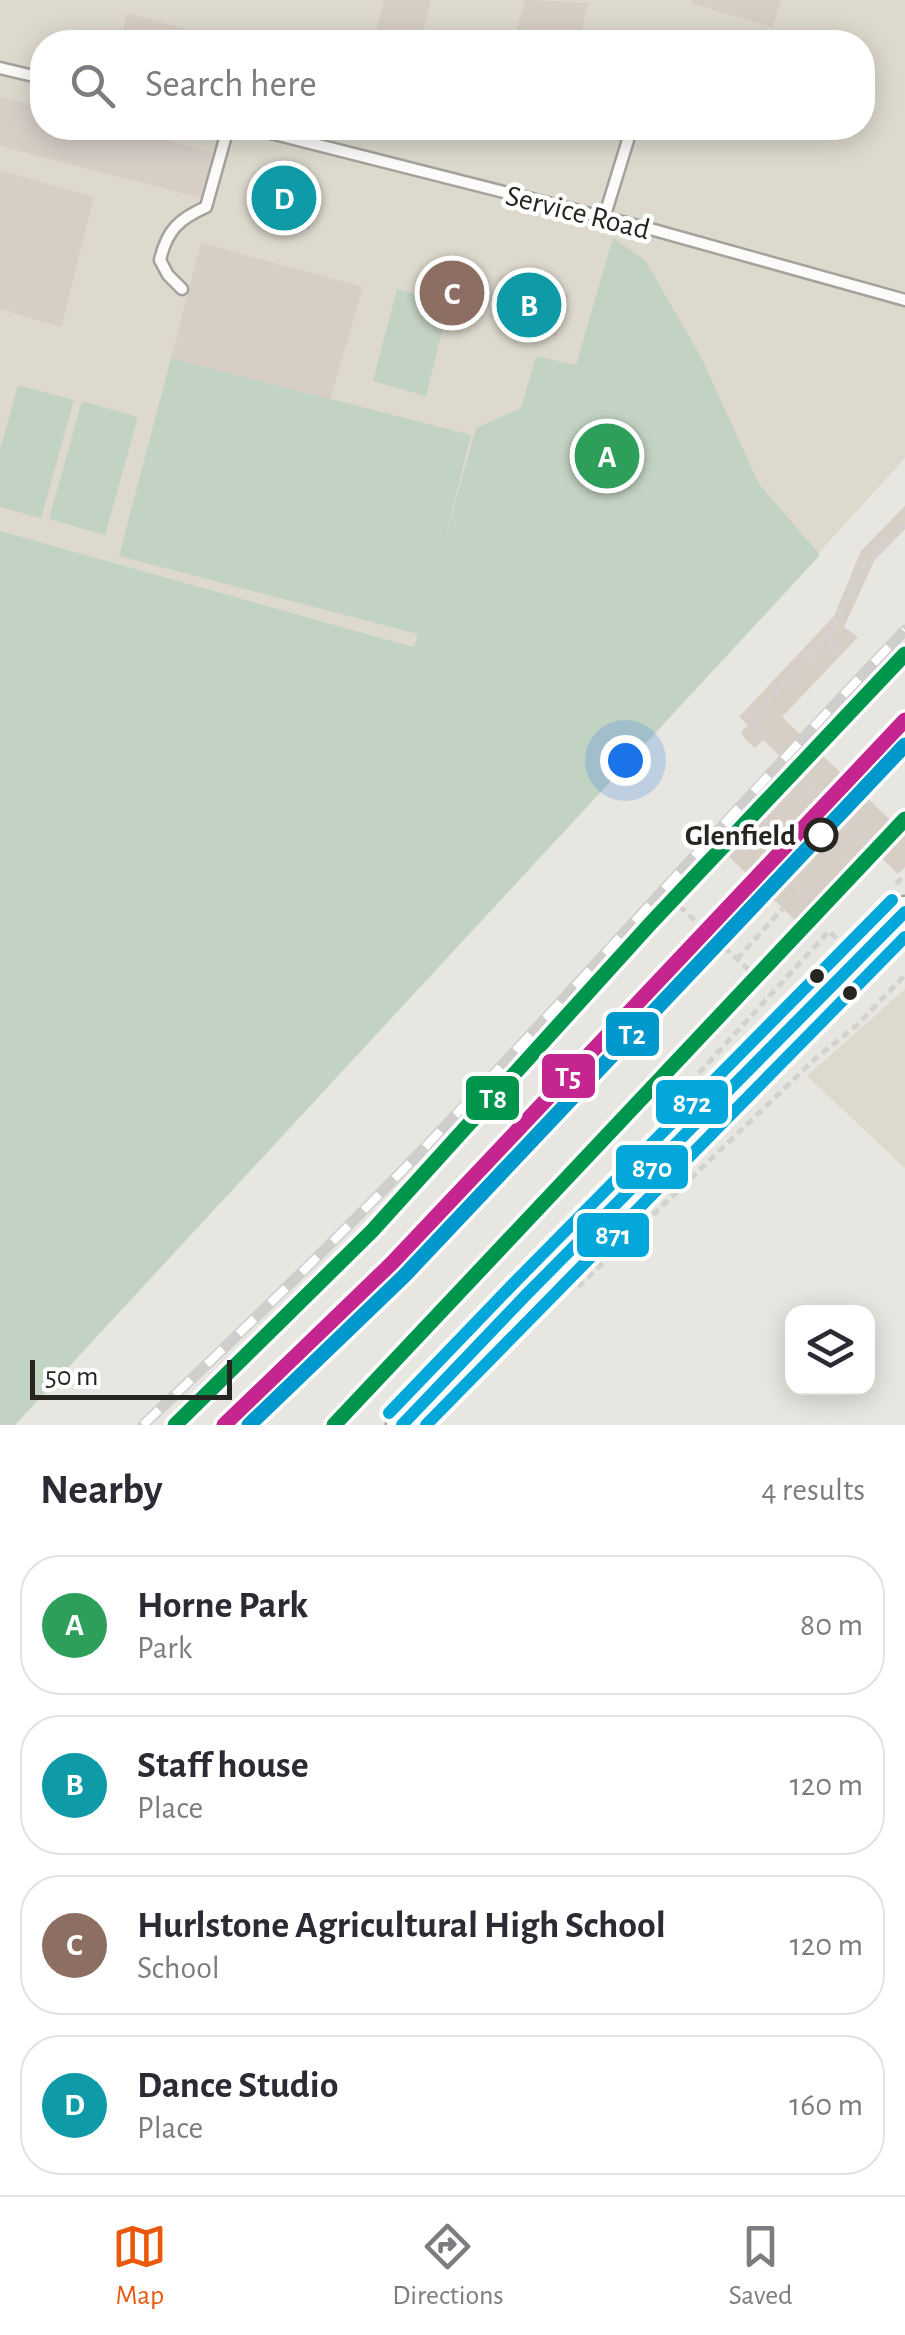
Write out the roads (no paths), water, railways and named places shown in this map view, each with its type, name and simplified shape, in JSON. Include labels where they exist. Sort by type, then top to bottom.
[{"type":"street","points":[[402,1425],[517,1300],[751,1071],[905,912]]},
{"type":"lane","points":[[0,68],[30,75]]},
{"type":"lane","points":[[182,289],[160,260],[165,240],[173,226],[206,208],[225,140]]},
{"type":"lane","name":"Service Road","points":[[297,140],[905,300]]},
{"type":"lane","points":[[604,218],[628,140]]},
{"type":"railway","points":[[143,1425],[408,1164],[905,630]]},
{"type":"place","name":"Dance Studio","points":[[284,198]]},
{"type":"place","name":"Hurlstone Agricultural High School","points":[[452,293]]},
{"type":"place","name":"Staff house","points":[[529,305]]},
{"type":"place","name":"Horne Park","points":[[607,456]]},
{"type":"place","name":"Glenfield","points":[[821,835]]}]
